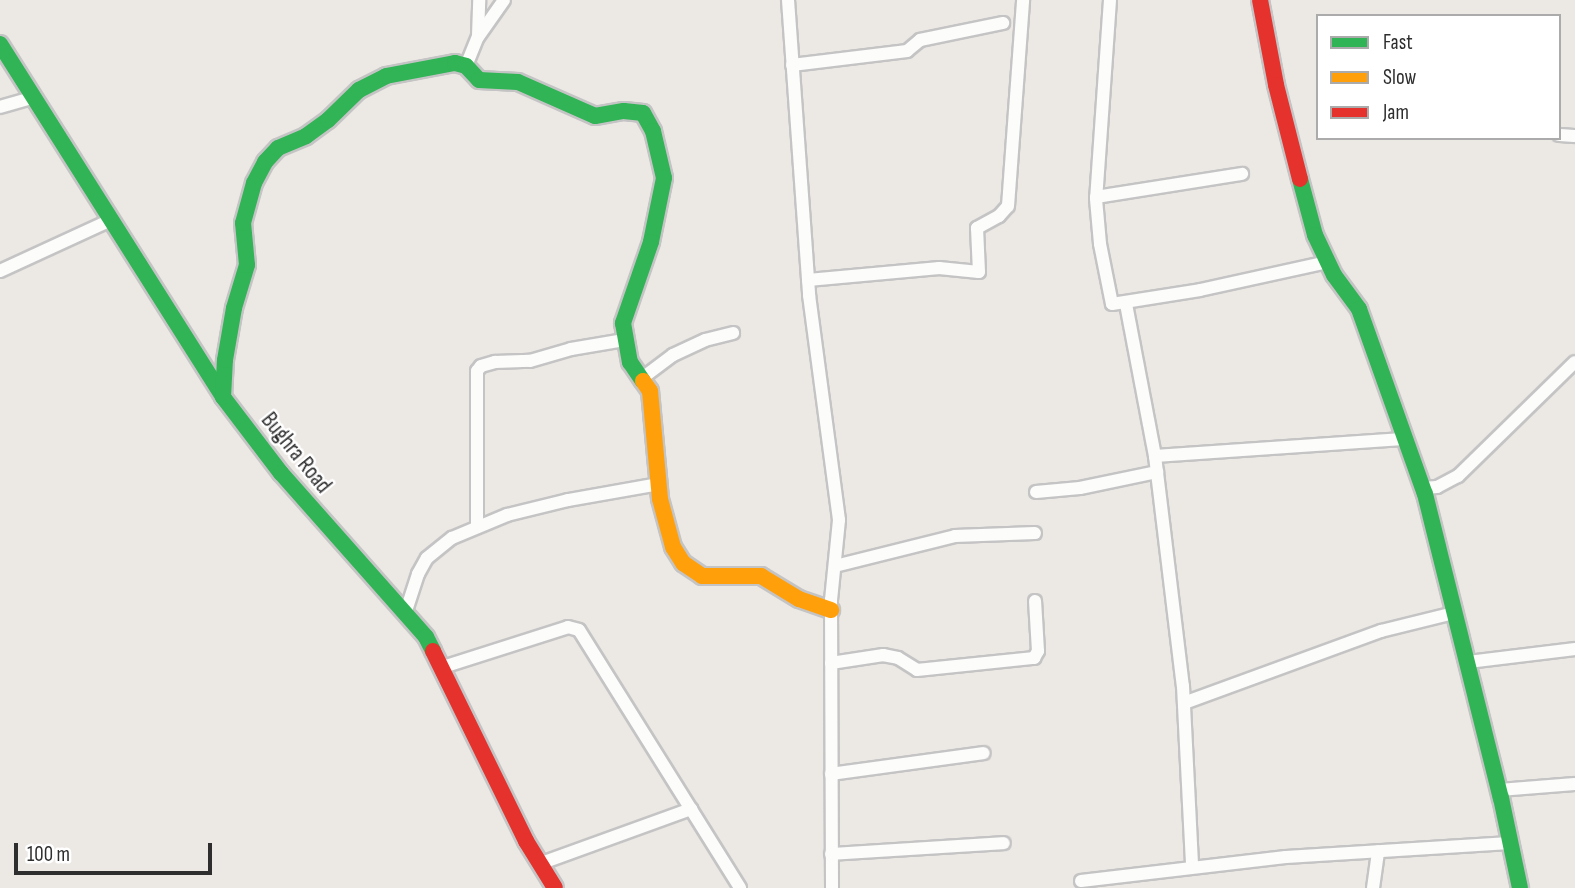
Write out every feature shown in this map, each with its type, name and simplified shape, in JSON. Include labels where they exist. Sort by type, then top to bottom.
[{"type":"street","points":[[478,37],[479,0]]},
{"type":"street","points":[[466,66],[478,37],[504,0]]},
{"type":"street","points":[[788,0],[808,281],[839,520],[831,610],[832,888]]},
{"type":"street","points":[[808,281],[939,268],[979,272],[978,228],[999,216],[1008,206],[1023,0]]},
{"type":"street","points":[[1110,0],[1096,197],[1112,304],[1126,304],[1327,262]]},
{"type":"street","points":[[1260,0],[1276,85],[1315,235],[1327,262],[1359,309],[1423,488],[1468,662],[1520,888]]},
{"type":"street","points":[[792,65],[906,51],[920,40],[1003,23]]},
{"type":"street","name":"Bughra Road","points":[[0,44],[223,397],[289,483],[406,611],[443,667],[539,864],[555,888]]},
{"type":"street","points":[[223,397],[225,360],[234,308],[247,265],[243,223],[254,183],[265,162],[278,148],[306,135],[328,120],[359,90],[386,76],[455,62],[466,66],[479,80],[518,82],[578,111],[595,116],[638,111],[647,116],[664,178],[656,222],[623,323],[624,340],[629,362],[650,391],[659,484],[673,547],[692,571],[702,576],[761,576],[799,599],[831,610]]},
{"type":"street","points":[[0,107],[34,97]]},
{"type":"street","points":[[1096,197],[1242,174]]},
{"type":"street","points":[[0,271],[111,220]]},
{"type":"street","points":[[1126,304],[1157,471],[1184,703],[1192,866]]},
{"type":"street","points":[[641,379],[673,355],[705,340],[733,333]]},
{"type":"street","points":[[477,527],[477,371],[481,366],[495,362],[530,360],[571,349],[624,340]]},
{"type":"street","points":[[1423,488],[1437,487],[1458,476],[1575,362]]},
{"type":"street","points":[[1155,456],[1406,439]]},
{"type":"street","points":[[1036,492],[1080,488],[1157,471]]},
{"type":"street","points":[[406,611],[418,574],[427,558],[452,538],[477,527],[568,500],[659,484]]},
{"type":"street","points":[[835,566],[955,536],[1035,533]]},
{"type":"street","points":[[831,663],[883,655],[898,658],[918,670],[1034,658],[1038,651],[1035,601]]},
{"type":"street","points":[[1184,703],[1381,631],[1454,613]]},
{"type":"street","points":[[443,667],[568,627],[579,630],[740,888]]},
{"type":"street","points":[[1468,662],[1575,649]]},
{"type":"street","points":[[831,774],[984,753]]},
{"type":"street","points":[[1499,790],[1575,784]]},
{"type":"street","points":[[539,864],[691,809]]},
{"type":"street","points":[[831,854],[1003,843]]},
{"type":"street","points":[[1081,881],[1192,866],[1510,843]]},
{"type":"street","points":[[1373,888],[1378,851]]},
{"type":"traffic: fast","points":[[0,44],[223,397],[281,473],[426,637],[433,651]]},
{"type":"traffic: fast","points":[[223,397],[225,360],[234,308],[247,265],[243,223],[254,183],[265,162],[278,148],[306,136],[328,120],[359,90],[386,76],[455,63],[466,66],[479,80],[518,82],[595,116],[624,111],[643,113],[653,131],[664,178],[651,242],[623,323],[630,362],[643,381]]},
{"type":"traffic: fast","points":[[1300,179],[1315,235],[1334,275],[1359,309],[1425,494],[1501,798],[1520,888]]},
{"type":"traffic: slow","points":[[643,381],[650,391],[660,499],[673,547],[683,563],[702,576],[761,576],[799,599],[831,610]]},
{"type":"traffic: jam","points":[[1260,0],[1276,85],[1300,179]]},
{"type":"traffic: jam","points":[[433,651],[526,841],[555,888]]}]
